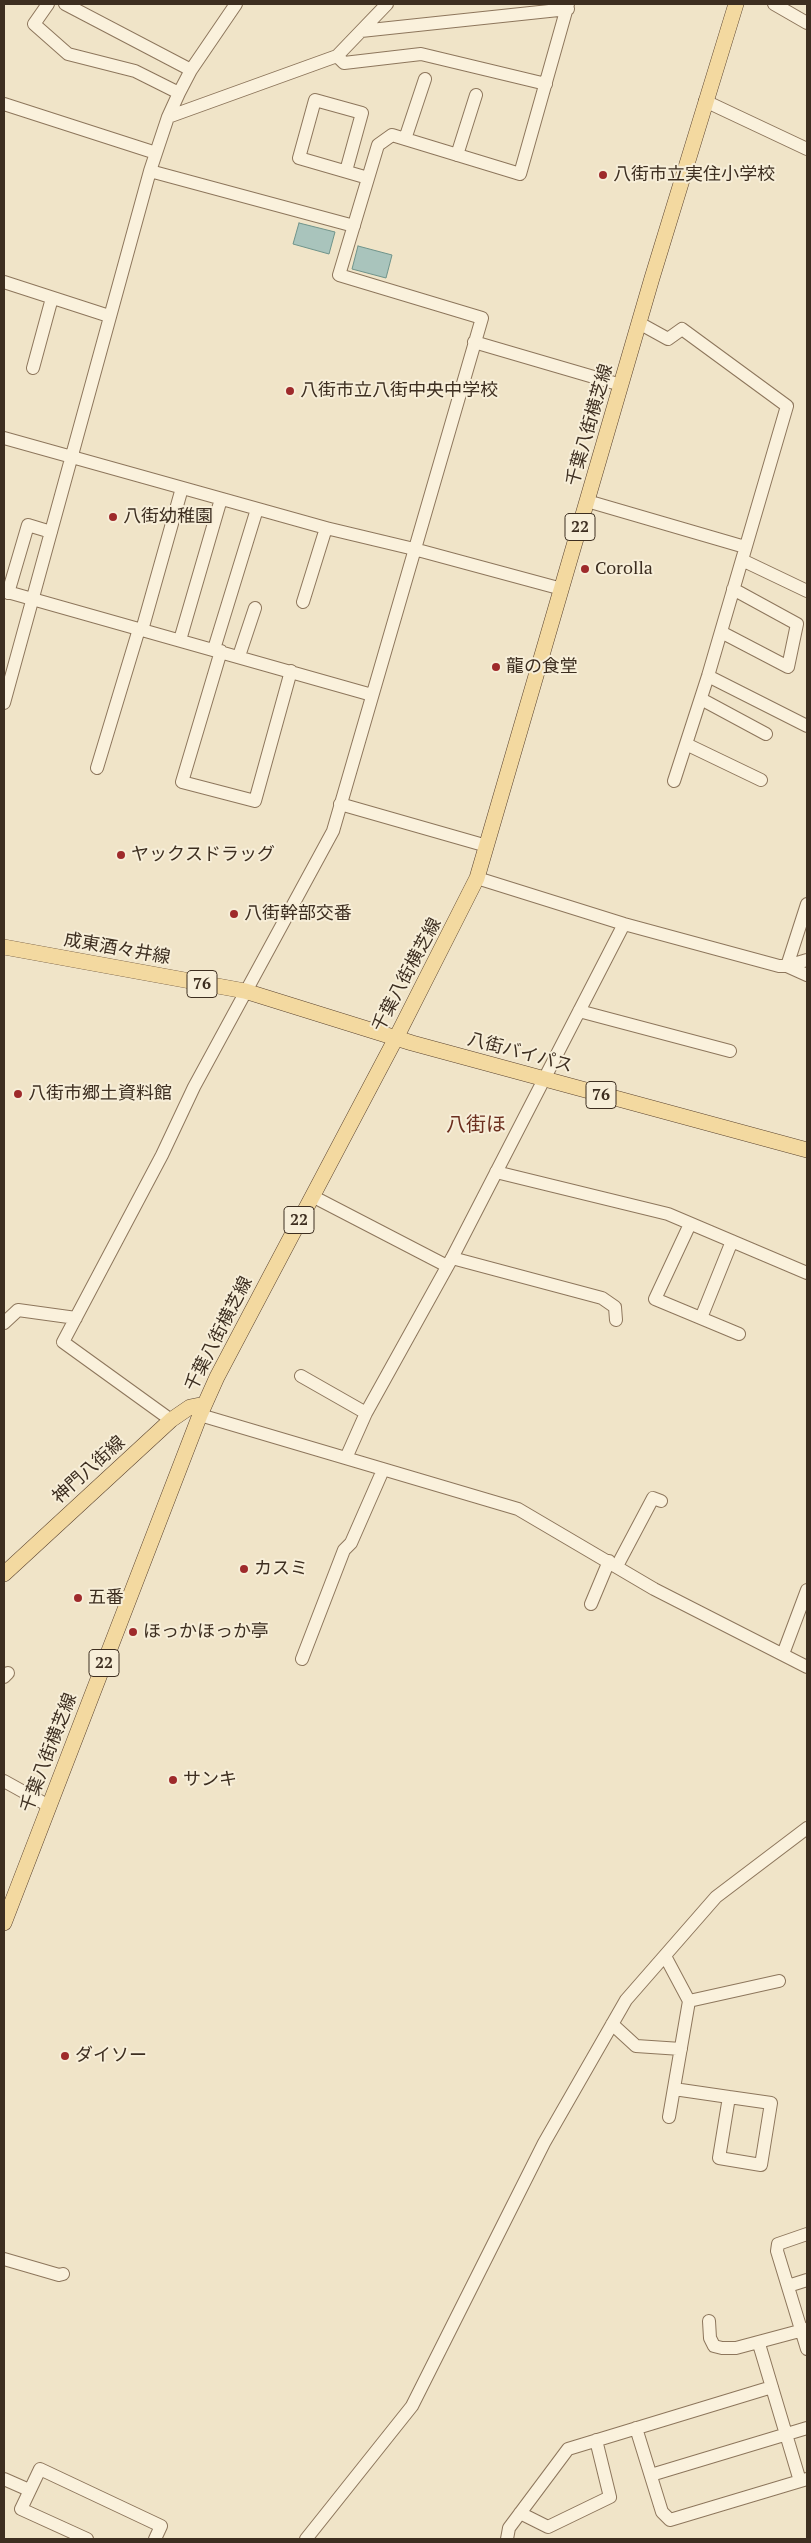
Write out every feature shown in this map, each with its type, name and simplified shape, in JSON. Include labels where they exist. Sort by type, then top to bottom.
[{"type":"main road","name":"千葉八街横芝線","points":[[4,1923],[203,1409],[477,878],[639,323],[736,4]]},
{"type":"main road","name":"成東酒々井線","points":[[4,947],[245,991],[396,1038]]},
{"type":"main road","name":"八街バイパス","points":[[396,1038],[807,1150]]},
{"type":"main road","name":"神門八街線","points":[[4,1574],[171,1420],[190,1407],[203,1409]]},
{"type":"street","points":[[65,4],[191,70]]},
{"type":"street","points":[[4,702],[150,171],[168,117],[179,93],[191,70],[236,4]]},
{"type":"street","points":[[168,117],[337,56],[387,4]]},
{"type":"street","points":[[774,4],[807,23]]},
{"type":"street","points":[[44,5],[34,24],[68,54],[135,70],[179,93]]},
{"type":"street","points":[[171,1420],[63,1342],[162,1155],[194,1087],[317,862],[332,831],[482,318],[339,275],[378,145],[392,135],[520,174],[568,6],[362,30]]},
{"type":"street","points":[[337,56],[344,63],[421,54],[546,84]]},
{"type":"street","points":[[405,139],[425,79]]},
{"type":"street","points":[[457,155],[476,95]]},
{"type":"street","points":[[346,171],[362,113],[315,100],[299,158],[368,178]]},
{"type":"street","points":[[705,102],[807,149]]},
{"type":"street","points":[[4,104],[156,153]]},
{"type":"street","points":[[150,171],[354,226]]},
{"type":"street","points":[[4,282],[109,316]]},
{"type":"street","points":[[32,368],[52,298]]},
{"type":"street","points":[[639,323],[668,339],[682,329],[787,406],[708,676],[674,781]]},
{"type":"street","points":[[474,342],[622,385]]},
{"type":"street","points":[[4,438],[326,528],[414,549],[562,589]]},
{"type":"street","points":[[97,768],[182,488]]},
{"type":"street","points":[[180,640],[221,499]]},
{"type":"street","points":[[587,501],[745,547]]},
{"type":"street","points":[[257,509],[182,782],[255,801],[291,671]]},
{"type":"street","points":[[51,532],[28,526],[6,592],[372,695]]},
{"type":"street","points":[[303,602],[326,528]]},
{"type":"street","points":[[742,560],[807,591]]},
{"type":"street","points":[[721,632],[788,667],[797,624],[734,589]]},
{"type":"street","points":[[238,656],[255,608]]},
{"type":"street","points":[[708,676],[807,726]]},
{"type":"street","points":[[701,699],[766,734]]},
{"type":"street","points":[[686,744],[761,780]]},
{"type":"street","points":[[340,804],[487,846]]},
{"type":"street","points":[[477,878],[624,924],[779,966],[787,966],[807,960]]},
{"type":"street","points":[[787,966],[807,904]]},
{"type":"street","points":[[346,1458],[366,1413],[449,1262],[624,924]]},
{"type":"street","points":[[787,966],[807,975]]},
{"type":"street","points":[[579,1011],[730,1050]]},
{"type":"street","points":[[496,1172],[668,1214],[807,1273]]},
{"type":"street","points":[[312,1196],[449,1262],[602,1298],[615,1307],[616,1320]]},
{"type":"street","points":[[690,1224],[655,1299],[739,1334]]},
{"type":"street","points":[[700,1318],[732,1241]]},
{"type":"street","points":[[4,1323],[18,1310],[76,1318]]},
{"type":"street","points":[[301,1376],[366,1413]]},
{"type":"street","points":[[203,1409],[383,1470],[518,1509],[613,1563],[654,1589],[807,1667]]},
{"type":"street","points":[[302,1658],[344,1550],[351,1543],[383,1470]]},
{"type":"street","points":[[591,1604],[613,1563],[653,1498],[661,1501]]},
{"type":"street","points":[[783,1654],[807,1590]]},
{"type":"street","points":[[4,1781],[50,1806]]},
{"type":"street","points":[[306,2539],[412,2406],[544,2143],[626,2000],[716,1897],[807,1828]]},
{"type":"street","points":[[665,1956],[689,2002],[669,2117]]},
{"type":"street","points":[[689,2002],[779,1981]]},
{"type":"street","points":[[612,2024],[636,2046],[681,2049]]},
{"type":"street","points":[[674,2088],[771,2103],[761,2165],[719,2158],[729,2097]]},
{"type":"street","points":[[807,2234],[778,2244],[777,2250],[804,2330],[807,2349]]},
{"type":"street","points":[[4,2259],[59,2275],[63,2274]]},
{"type":"street","points":[[788,2286],[807,2280]]},
{"type":"street","points":[[709,2321],[710,2338],[714,2346],[736,2348],[759,2344],[804,2330]]},
{"type":"street","points":[[636,2428],[662,2512],[670,2520],[804,2480],[786,2435],[759,2344]]},
{"type":"street","points":[[507,2539],[509,2528],[568,2449],[772,2387]]},
{"type":"street","points":[[651,2475],[807,2428]]},
{"type":"street","points":[[520,2513],[548,2527],[610,2497],[610,2490],[596,2440]]},
{"type":"street","points":[[87,2539],[21,2510],[40,2469],[161,2526],[154,2539]]},
{"type":"street","points":[[4,2479],[29,2490]]},
{"type":"water","points":[[299,223],[335,232],[329,254],[293,244]]},
{"type":"water","points":[[358,246],[392,255],[386,278],[352,269]]},
{"type":"place","name":"八街市立実住小学校","points":[[603,175]]},
{"type":"place","name":"八街市立八街中央中学校","points":[[290,391]]},
{"type":"place","name":"八街幼稚園","points":[[113,517]]},
{"type":"place","name":"Corolla","points":[[585,569]]},
{"type":"place","name":"龍の食堂","points":[[496,667]]},
{"type":"place","name":"ヤックスドラッグ","points":[[121,855]]},
{"type":"place","name":"八街幹部交番","points":[[234,914]]},
{"type":"place","name":"八街市郷土資料館","points":[[18,1094]]},
{"type":"place","name":"カスミ","points":[[244,1569]]},
{"type":"place","name":"五番","points":[[78,1598]]},
{"type":"place","name":"ほっかほっか亭","points":[[133,1632]]},
{"type":"place","name":"サンキ","points":[[173,1780]]},
{"type":"place","name":"ダイソー","points":[[65,2056]]},
{"type":"district","name":"八街ほ","points":[[476,1125]]}]
